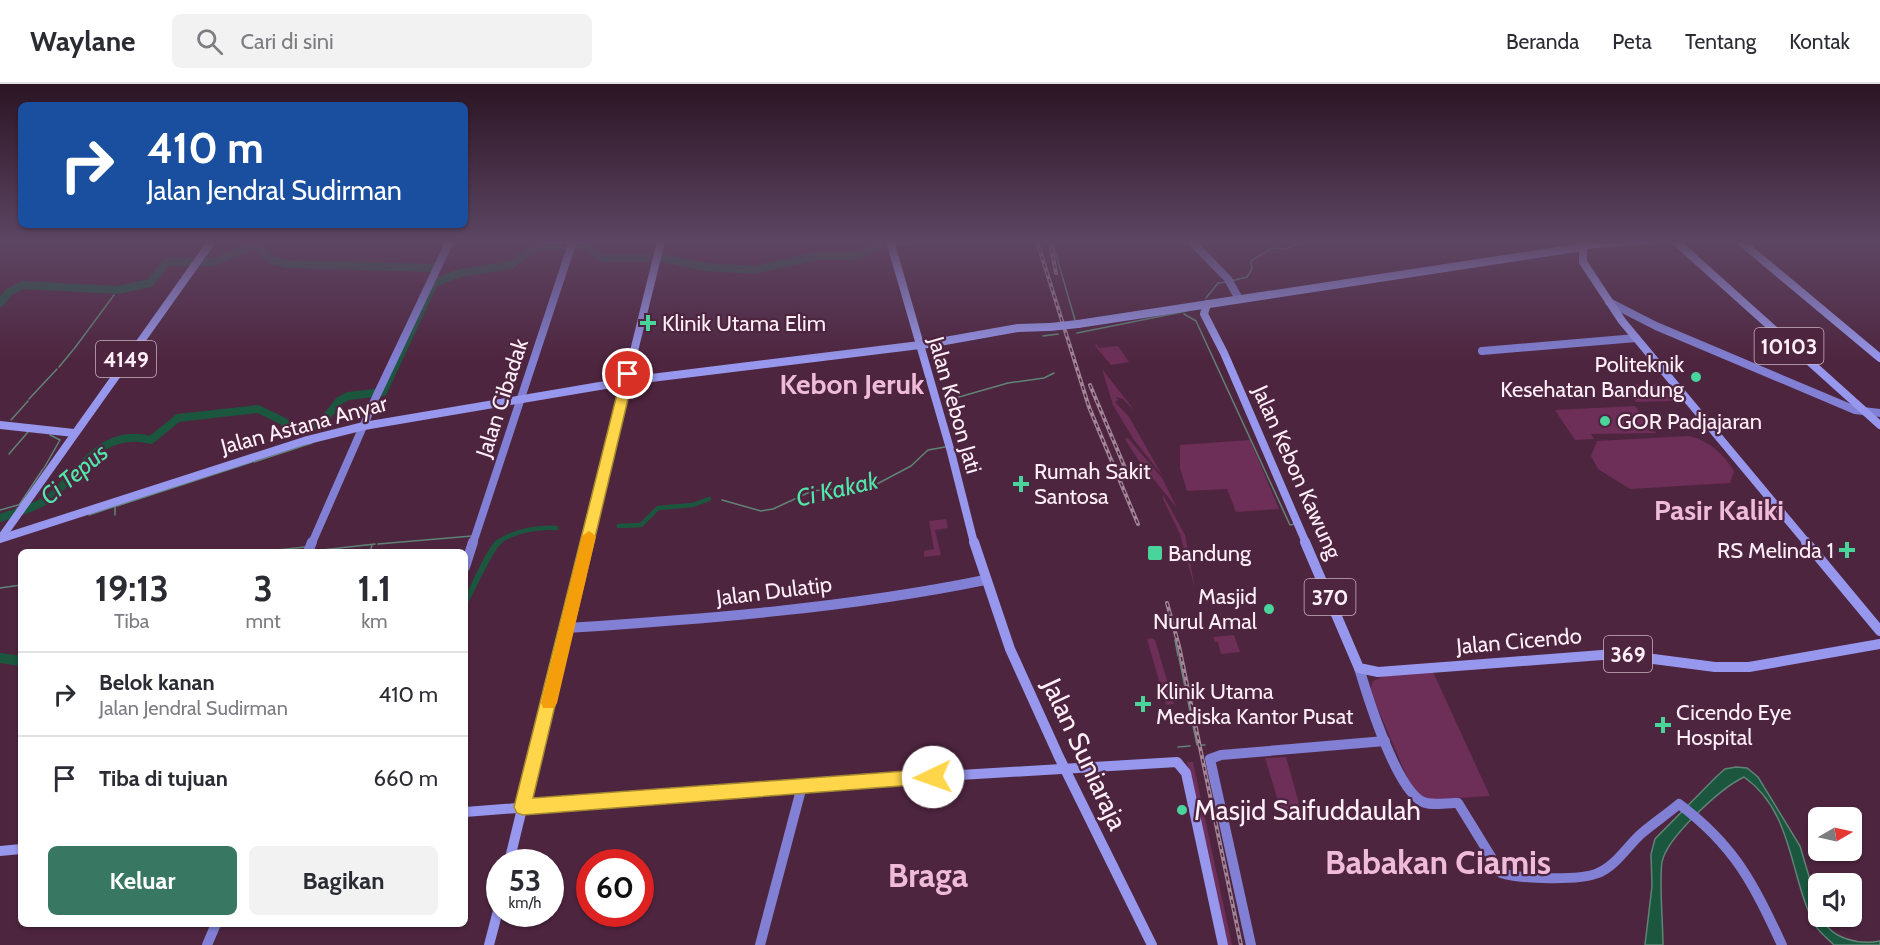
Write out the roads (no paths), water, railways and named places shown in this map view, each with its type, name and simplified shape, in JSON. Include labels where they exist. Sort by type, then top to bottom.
[{"type":"main road","name":"4149","points":[[0,539],[183,281]]},
{"type":"main road","points":[[512,849],[651,281]]},
{"type":"main road","name":"Jalan Kebon Jati","points":[[901,281],[985,580]]},
{"type":"main road","points":[[919,346],[1359,281]]},
{"type":"main road","points":[[1595,281],[1636,338],[1880,631]]},
{"type":"main road","name":"10103","points":[[1719,281],[1864,412]]},
{"type":"main road","points":[[1788,281],[1880,358]]},
{"type":"main road","points":[[1206,317],[1203,310],[1207,304]]},
{"type":"main road","points":[[1128,316],[1193,309],[1206,317]]},
{"type":"main road","name":"Jalan Kebon Kawung","points":[[1206,317],[1224,353],[1359,668]]},
{"type":"main road","points":[[919,346],[924,349],[928,345]]},
{"type":"main road","name":"Jalan Astana Anyar","points":[[0,539],[294,444],[364,426],[626,381],[919,346]]},
{"type":"main road","points":[[1864,412],[1879,419]]},
{"type":"main road","points":[[0,425],[74,433]]},
{"type":"main road","name":"Jalan Suniaraja","points":[[985,580],[1015,661],[1152,945]]},
{"type":"main road","name":"Jalan Cicendo","points":[[1359,668],[1373,672],[1615,654],[1715,667],[1749,668],[1880,644]]},
{"type":"main road","points":[[468,812],[802,786],[1173,762],[1183,766],[1186,773],[1223,945]]},
{"type":"main road","points":[[0,851],[18,849]]},
{"type":"main road","points":[[1142,923],[1158,945]]},
{"type":"main road","points":[[489,945],[494,927]]},
{"type":"street","points":[[309,549],[377,394],[431,281]]},
{"type":"street","name":"Jalan Cibadak","points":[[468,558],[559,281]]},
{"type":"street","points":[[1230,281],[1239,299]]},
{"type":"street","points":[[1608,302],[1658,327],[1864,412]]},
{"type":"street","points":[[1482,351],[1636,338]]},
{"type":"street","points":[[1840,404],[1849,405],[1852,401]]},
{"type":"street","name":"Jalan Dulatip","points":[[566,628],[693,620],[927,592],[985,580]]},
{"type":"street","name":"Jalan Kebon Kawung","points":[[1359,668],[1385,741],[1415,797],[1425,803],[1458,803],[1493,865],[1506,876],[1554,878],[1597,874],[1610,866],[1675,805],[1679,804],[1723,840],[1740,860],[1782,945]]},
{"type":"street","points":[[1366,691],[1367,682],[1373,672]]},
{"type":"street","points":[[1251,945],[1210,762],[1211,758],[1221,754],[1385,741]]},
{"type":"street","points":[[760,945],[802,786]]},
{"type":"street","points":[[209,945],[217,927]]},
{"type":"waterway","points":[[0,303],[9,292],[23,285],[118,290],[151,281]]},
{"type":"waterway","name":"Ci Tepus","points":[[0,518],[31,508],[48,499],[93,454],[105,446],[118,440],[133,438],[151,440],[178,418],[258,409],[285,422],[285,431],[290,431],[322,423],[339,401],[348,396],[383,392],[434,283],[439,281]]},
{"type":"waterway","points":[[1064,281],[1075,320]]},
{"type":"waterway","name":"Ci Kakak","points":[[1206,298],[1218,283],[1227,282]]},
{"type":"waterway","points":[[74,349],[114,295]]},
{"type":"waterway","name":"Ci Kakak","points":[[1077,333],[1187,311]]},
{"type":"waterway","points":[[1184,314],[1196,321],[1290,525],[1295,524]]},
{"type":"waterway","name":"Ci Kakak","points":[[1043,336],[1058,334]]},
{"type":"waterway","points":[[59,367],[73,350]]},
{"type":"waterway","points":[[29,399],[57,369]]},
{"type":"waterway","name":"Ci Kakak","points":[[945,401],[1008,383],[1044,378],[1054,373]]},
{"type":"waterway","points":[[11,420],[28,401]]},
{"type":"waterway","points":[[9,454],[28,432]]},
{"type":"waterway","points":[[44,468],[60,440],[50,435]]},
{"type":"waterway","points":[[254,462],[312,443]]},
{"type":"waterway","name":"Ci Kakak","points":[[722,500],[761,511],[773,509],[812,491],[875,485],[911,466],[928,450],[945,447]]},
{"type":"waterway","points":[[117,506],[252,462]]},
{"type":"waterway","points":[[19,505],[43,469]]},
{"type":"waterway","name":"Ci Kakak","points":[[619,526],[641,525],[658,508],[693,505],[709,499]]},
{"type":"waterway","points":[[0,510],[18,505]]},
{"type":"waterway","points":[[89,515],[116,506]]},
{"type":"waterway","points":[[115,507],[115,515]]},
{"type":"waterway","name":"Ci Tepus","points":[[12,514],[17,508]]},
{"type":"waterway","name":"Ci Kakak","points":[[497,543],[510,535],[525,531],[556,528]]},
{"type":"waterway","points":[[378,544],[472,536]]},
{"type":"waterway","name":"Ci Kakak","points":[[468,596],[486,560],[499,542]]},
{"type":"waterway","points":[[331,549],[375,544]]},
{"type":"waterway","points":[[371,549],[372,545]]},
{"type":"waterway","points":[[286,549],[305,547]]},
{"type":"waterway","points":[[0,588],[18,585]]},
{"type":"waterway","points":[[1175,640],[1178,656]]},
{"type":"waterway","name":"Ci Kakak","points":[[0,658],[18,661]]},
{"type":"waterway","points":[[1179,658],[1197,745]]},
{"type":"waterway","points":[[1200,745],[1205,745]]},
{"type":"waterway","points":[[1178,747],[1190,746]]},
{"type":"railway","points":[[1050,281],[1089,407],[1138,524]]},
{"type":"railway","points":[[1090,385],[1125,468]]},
{"type":"railway","points":[[1167,603],[1179,646],[1241,945]]},
{"type":"place","name":"Klinik Utama Elim","points":[[648,323]]},
{"type":"place","name":"Politeknik Kesehatan Bandung","points":[[1696,377]]},
{"type":"place","name":"GOR Padjajaran","points":[[1605,421]]},
{"type":"place","name":"Rumah Sakit Santosa","points":[[1021,484]]},
{"type":"place","name":"RS Melinda 1","points":[[1847,550]]},
{"type":"place","name":"Bandung","points":[[1155,553]]},
{"type":"place","name":"Masjid Nurul Amal","points":[[1269,609]]},
{"type":"place","name":"Klinik Utama Mediska Kantor Pusat","points":[[1143,704]]},
{"type":"place","name":"Cicendo Eye Hospital","points":[[1663,725]]},
{"type":"place","name":"Masjid Saifuddaulah","points":[[1182,810]]},
{"type":"district","name":"Kebon Jeruk","points":[[852,384]]},
{"type":"district","name":"Pasir Kaliki","points":[[1719,510]]},
{"type":"district","name":"Babakan Ciamis","points":[[1438,862]]},
{"type":"district","name":"Braga","points":[[928,875]]}]
